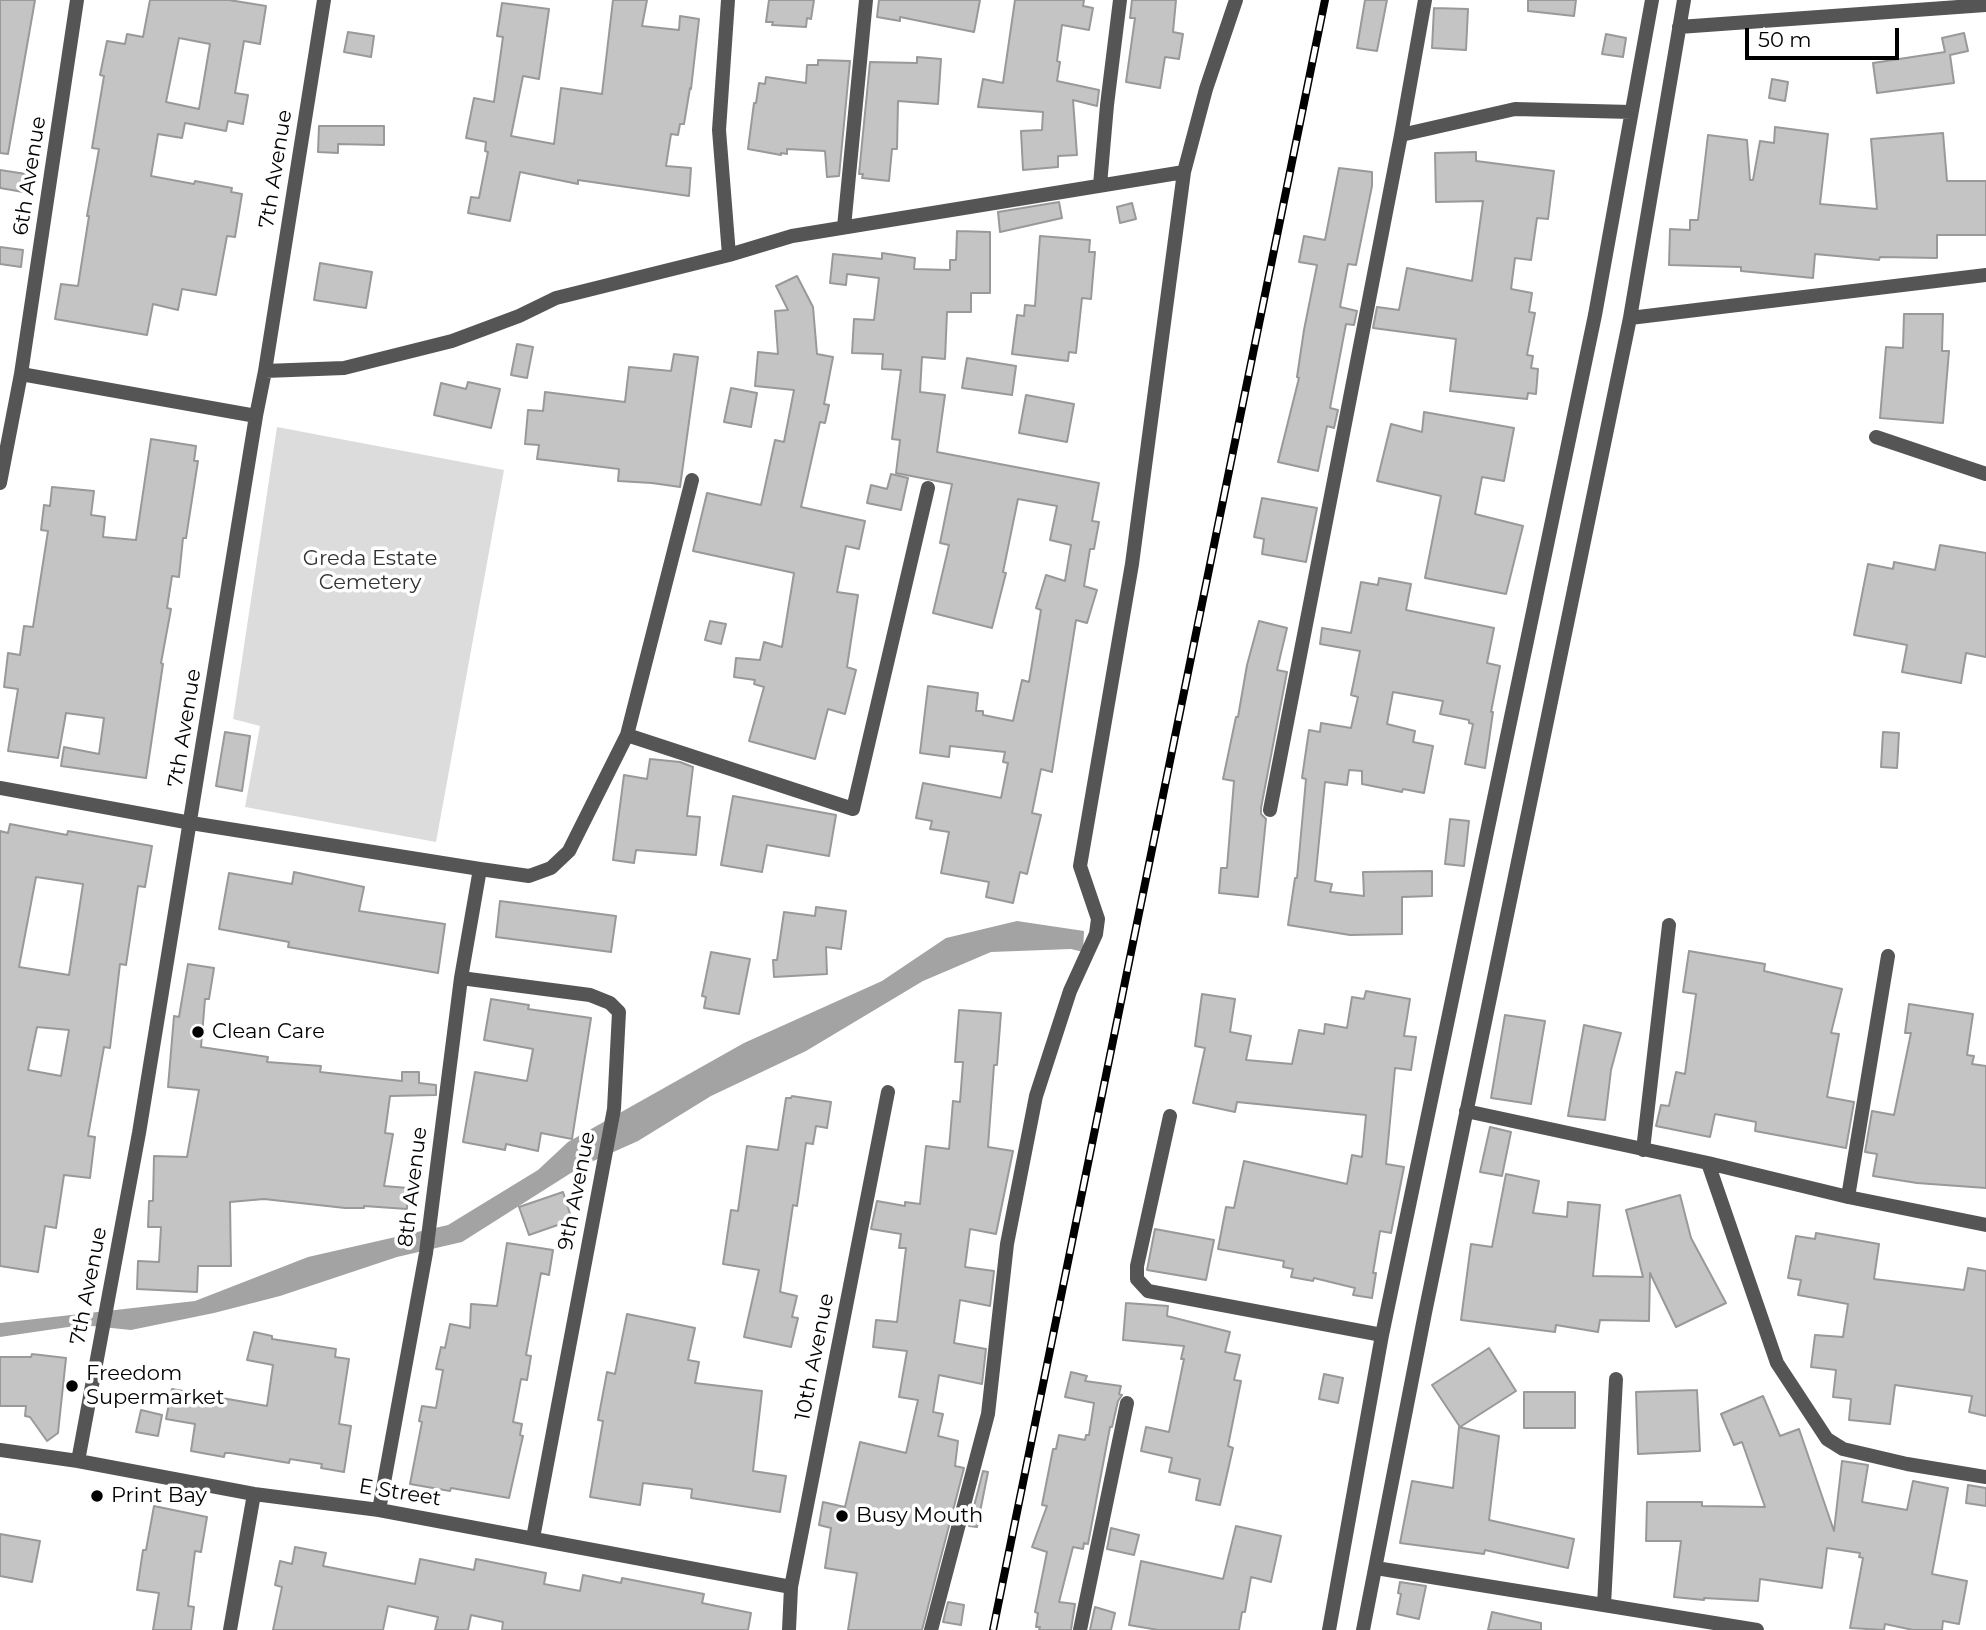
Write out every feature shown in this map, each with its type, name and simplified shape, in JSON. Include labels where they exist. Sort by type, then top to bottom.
[{"type":"street","name":"6th Avenue","points":[[0,483],[21,374],[77,0]]},
{"type":"street","name":"7th Avenue","points":[[78,1461],[139,1133],[324,0]]},
{"type":"street","points":[[728,0],[719,130],[729,255]]},
{"type":"street","points":[[844,227],[866,0]]},
{"type":"street","points":[[1100,186],[1120,0]]},
{"type":"street","points":[[932,1630],[988,1414],[1007,1244],[1036,1096],[1070,991],[1096,934],[1098,919],[1080,866],[1132,564],[1184,173],[1206,89],[1237,0]]},
{"type":"street","points":[[1270,810],[1425,0]]},
{"type":"street","points":[[1329,1630],[1382,1335],[1595,315],[1651,0]]},
{"type":"street","points":[[1363,1630],[1466,1111],[1630,318],[1684,0]]},
{"type":"street","points":[[1679,27],[1986,5]]},
{"type":"street","points":[[1401,135],[1515,109],[1631,112]]},
{"type":"street","points":[[265,371],[344,368],[452,341],[519,316],[556,298],[729,255],[792,236],[1184,173]]},
{"type":"street","points":[[1630,318],[1986,275]]},
{"type":"street","points":[[21,374],[256,416]]},
{"type":"street","points":[[1876,437],[1986,474]]},
{"type":"street","points":[[0,788],[191,823],[480,869],[529,876],[551,868],[569,851],[627,735],[692,480]]},
{"type":"street","points":[[627,735],[853,809],[928,488]]},
{"type":"street","name":"8th Avenue","points":[[379,1510],[426,1253],[461,978],[480,869]]},
{"type":"street","points":[[1643,1150],[1669,925]]},
{"type":"street","points":[[1848,1197],[1888,956]]},
{"type":"street","name":"9th Avenue","points":[[461,978],[590,995],[610,1003],[619,1012],[614,1109],[533,1538]]},
{"type":"street","name":"10th Avenue","points":[[789,1630],[791,1587],[888,1092]]},
{"type":"street","points":[[1466,1111],[1708,1163],[1848,1197],[1986,1225]]},
{"type":"street","points":[[1170,1116],[1137,1266],[1137,1279],[1147,1291],[1382,1335]]},
{"type":"street","points":[[1708,1163],[1777,1363],[1827,1439],[1843,1449],[1986,1477]]},
{"type":"street","points":[[1604,1605],[1616,1379]]},
{"type":"street","points":[[1080,1630],[1127,1403]]},
{"type":"street","name":"E Street","points":[[0,1450],[78,1461],[254,1494],[379,1510],[791,1587]]},
{"type":"street","points":[[230,1630],[254,1494]]},
{"type":"street","points":[[1376,1568],[1757,1630]]},
{"type":"green space","name":"Greda Estate Cemetery","points":[[277,427],[504,470],[436,842],[245,807],[260,726],[233,719]]},
{"type":"shaded area","points":[[1017,921],[1084,931],[1083,952],[1071,949],[991,952],[923,981],[806,1051],[711,1096],[638,1141],[582,1166],[462,1242],[397,1257],[280,1296],[214,1313],[131,1330],[82,1325],[0,1337],[0,1323],[195,1301],[308,1257],[448,1225],[538,1170],[568,1142],[744,1043],[882,981],[946,938]]},
{"type":"building","points":[[0,0],[35,0],[8,154],[0,153]]},
{"type":"building","points":[[150,0],[229,0],[266,6],[260,44],[244,41],[235,93],[248,95],[243,124],[228,121],[226,131],[185,123],[182,138],[158,134],[151,176],[232,188],[231,192],[242,194],[235,237],[227,236],[216,295],[182,289],[178,310],[153,304],[147,335],[55,319],[61,284],[78,286],[99,149],[92,148],[104,76],[100,75],[107,41],[125,44],[127,34],[143,37]],"holes":[[[179,38],[210,44],[199,109],[166,102]]]},
{"type":"building","points":[[613,0],[647,0],[642,26],[679,30],[680,16],[699,19],[684,124],[680,124],[678,135],[671,134],[666,166],[691,168],[689,196],[578,180],[578,184],[520,172],[510,221],[468,213],[471,197],[479,198],[488,152],[485,151],[486,142],[466,138],[474,98],[494,102],[503,37],[497,36],[502,3],[549,9],[539,79],[523,76],[511,136],[554,144],[561,88],[602,94]]},
{"type":"building","points":[[769,0],[814,0],[811,19],[807,18],[806,27],[772,25],[773,22],[766,22]]},
{"type":"building","points":[[879,0],[980,0],[974,32],[900,17],[900,21],[877,17]]},
{"type":"building","points":[[1015,0],[1084,0],[1083,6],[1093,8],[1089,30],[1062,25],[1057,81],[1099,90],[1097,106],[1073,100],[1077,155],[1058,156],[1058,167],[1023,170],[1021,131],[1042,130],[1043,112],[978,107],[983,79],[1003,83]]},
{"type":"building","points":[[1132,0],[1176,0],[1173,32],[1183,34],[1179,59],[1165,57],[1160,88],[1126,82],[1135,18],[1130,18]]},
{"type":"building","points":[[1365,0],[1387,0],[1377,51],[1357,48]]},
{"type":"building","points":[[1528,0],[1576,0],[1574,16],[1528,11]]},
{"type":"building","points":[[1434,8],[1468,9],[1466,50],[1432,48]]},
{"type":"building","points":[[348,32],[374,36],[371,57],[344,52]]},
{"type":"building","points":[[1964,33],[1968,51],[1950,55],[1954,83],[1877,93],[1873,63],[1945,52],[1942,38]]},
{"type":"building","points":[[1606,34],[1626,38],[1623,57],[1602,54]]},
{"type":"building","points":[[917,57],[941,59],[938,104],[898,101],[897,149],[892,149],[889,181],[862,178],[863,174],[859,174],[870,62],[917,63]]},
{"type":"building","points":[[818,60],[850,61],[839,176],[827,177],[825,151],[787,149],[787,154],[781,155],[748,149],[759,83],[765,84],[766,77],[806,83],[807,65],[818,65]]},
{"type":"building","points":[[1772,79],[1788,82],[1785,101],[1769,98]]},
{"type":"building","points":[[319,126],[384,126],[384,145],[338,144],[338,153],[318,152]]},
{"type":"building","points":[[1775,127],[1828,134],[1820,204],[1877,209],[1871,139],[1943,133],[1947,181],[1986,181],[1986,235],[1937,235],[1937,258],[1880,257],[1879,260],[1815,254],[1813,278],[1741,271],[1741,267],[1669,265],[1670,229],[1690,230],[1690,220],[1698,220],[1708,135],[1747,140],[1750,180],[1753,180],[1760,141],[1774,143]]},
{"type":"building","points":[[1476,152],[1476,161],[1554,171],[1548,219],[1537,218],[1531,260],[1515,258],[1511,289],[1532,293],[1529,312],[1535,313],[1527,355],[1533,356],[1531,368],[1538,369],[1536,394],[1528,393],[1527,399],[1450,391],[1456,339],[1373,328],[1377,307],[1399,310],[1407,268],[1472,281],[1483,201],[1436,202],[1435,153]]},
{"type":"building","points":[[1339,168],[1372,172],[1372,186],[1356,265],[1348,264],[1340,307],[1357,311],[1354,325],[1346,324],[1330,408],[1338,410],[1334,428],[1327,426],[1318,471],[1278,462],[1299,378],[1304,330],[1317,265],[1299,262],[1304,236],[1325,240]]},
{"type":"building","points":[[0,170],[26,174],[23,192],[0,188]]},
{"type":"building","points":[[1059,202],[1062,218],[1000,232],[998,212]]},
{"type":"building","points":[[1132,203],[1136,219],[1120,223],[1117,207]]},
{"type":"building","points":[[957,231],[990,232],[990,293],[971,293],[971,312],[947,312],[945,359],[922,357],[920,392],[945,395],[937,452],[1099,483],[1092,521],[1099,522],[1094,549],[1090,549],[1084,586],[1097,590],[1087,623],[1076,620],[1052,772],[1041,769],[1032,813],[1041,815],[1027,874],[1020,872],[1013,903],[986,897],[989,882],[941,873],[949,832],[930,829],[932,821],[916,818],[923,783],[1001,798],[1008,763],[1003,762],[1005,752],[950,746],[949,757],[920,753],[928,686],[978,693],[976,711],[1013,721],[1022,680],[1029,682],[1041,610],[1036,608],[1046,575],[1065,581],[1071,545],[1050,540],[1057,506],[1018,499],[1003,572],[1006,573],[992,628],[933,613],[949,545],[940,543],[952,484],[896,473],[900,440],[892,439],[901,370],[882,369],[883,354],[852,353],[854,319],[874,320],[879,278],[847,274],[846,285],[830,283],[833,254],[882,259],[882,253],[915,258],[914,269],[950,270],[950,260],[956,260]]},
{"type":"building","points":[[1040,236],[1090,240],[1089,252],[1095,252],[1091,299],[1082,298],[1076,353],[1069,352],[1068,361],[1012,354],[1017,315],[1024,316],[1025,305],[1035,306]]},
{"type":"building","points":[[0,247],[23,250],[21,267],[0,264]]},
{"type":"building","points":[[320,263],[372,272],[366,308],[314,300]]},
{"type":"building","points":[[797,276],[813,307],[817,354],[833,357],[824,404],[829,405],[825,423],[820,422],[801,507],[865,521],[859,549],[846,546],[837,592],[858,595],[847,667],[856,670],[845,714],[828,709],[815,759],[749,741],[764,687],[754,684],[755,680],[734,677],[736,658],[760,660],[764,642],[782,647],[794,573],[693,551],[707,493],[761,505],[775,440],[784,442],[794,390],[755,386],[758,352],[778,354],[775,311],[788,310],[776,286]]},
{"type":"building","points":[[1904,314],[1943,314],[1942,351],[1949,351],[1943,423],[1880,418],[1886,347],[1903,348]]},
{"type":"building","points":[[517,344],[533,347],[527,378],[511,375]]},
{"type":"building","points":[[674,354],[698,357],[680,487],[618,481],[619,469],[537,459],[539,445],[525,444],[528,410],[543,411],[545,392],[625,402],[629,367],[671,371]]},
{"type":"building","points":[[967,358],[1016,366],[1012,395],[962,388]]},
{"type":"building","points":[[468,382],[500,389],[491,428],[434,415],[441,383],[466,389]]},
{"type":"building","points":[[731,388],[757,393],[751,427],[724,422]]},
{"type":"building","points":[[1026,395],[1074,404],[1067,442],[1019,433]]},
{"type":"building","points":[[1424,412],[1514,428],[1504,481],[1482,477],[1475,514],[1523,526],[1506,594],[1425,578],[1441,496],[1377,481],[1391,424],[1422,432]]},
{"type":"building","points":[[151,439],[196,446],[194,461],[198,461],[186,538],[183,538],[179,577],[172,576],[167,608],[171,609],[146,778],[61,766],[64,747],[99,754],[104,718],[66,713],[58,758],[8,751],[18,689],[4,687],[8,653],[20,655],[24,626],[33,627],[48,531],[41,530],[44,505],[50,506],[52,487],[94,491],[91,515],[105,517],[103,537],[136,540]]},
{"type":"building","points":[[891,474],[908,478],[901,510],[867,503],[871,485],[887,489]]},
{"type":"building","points":[[1262,498],[1317,508],[1306,562],[1262,554],[1264,539],[1254,537]]},
{"type":"building","points":[[1940,545],[1986,553],[1986,657],[1966,653],[1961,683],[1902,672],[1907,645],[1854,635],[1868,564],[1893,569],[1894,562],[1935,570]]},
{"type":"building","points":[[1379,578],[1411,584],[1406,610],[1494,628],[1487,663],[1500,666],[1491,712],[1485,768],[1465,764],[1473,724],[1469,723],[1469,720],[1440,714],[1443,701],[1393,692],[1387,724],[1415,731],[1413,742],[1433,746],[1424,793],[1403,789],[1402,792],[1362,784],[1362,771],[1349,770],[1347,785],[1325,782],[1315,881],[1332,884],[1330,892],[1364,896],[1363,872],[1432,871],[1432,896],[1402,897],[1402,934],[1350,935],[1288,925],[1297,878],[1306,779],[1302,778],[1309,730],[1320,732],[1321,723],[1351,728],[1358,697],[1351,695],[1360,651],[1320,644],[1322,628],[1351,633],[1361,582],[1378,585]]},
{"type":"building","points":[[710,621],[726,624],[721,644],[705,640]]},
{"type":"building","points":[[1259,621],[1287,628],[1277,670],[1287,672],[1261,808],[1261,814],[1266,819],[1258,897],[1219,893],[1221,868],[1227,868],[1234,781],[1223,779]]},
{"type":"building","points":[[225,732],[250,736],[242,791],[216,786]]},
{"type":"building","points":[[1883,732],[1899,733],[1897,768],[1881,767]]},
{"type":"building","points":[[650,759],[680,762],[693,767],[687,816],[700,817],[696,855],[636,850],[634,863],[613,860],[624,775],[647,779]]},
{"type":"building","points":[[733,796],[836,815],[829,856],[767,845],[762,872],[721,865]]},
{"type":"building","points":[[1450,819],[1469,821],[1464,866],[1445,864]]},
{"type":"building","points":[[10,824],[67,835],[68,831],[152,846],[145,887],[138,886],[126,965],[120,964],[110,1048],[104,1047],[88,1136],[95,1137],[90,1178],[64,1175],[56,1228],[45,1226],[38,1272],[0,1266],[0,831],[8,833]],"holes":[[[36,877],[83,884],[69,975],[19,967]],[[37,1027],[69,1030],[61,1076],[28,1070]]]},
{"type":"building","points":[[294,872],[364,887],[359,911],[445,924],[438,973],[288,947],[289,942],[219,929],[229,873],[292,884]]},
{"type":"building","points":[[500,901],[616,916],[611,952],[496,937]]},
{"type":"building","points":[[816,907],[846,911],[841,949],[826,947],[827,974],[774,977],[773,960],[777,960],[784,912],[815,916]]},
{"type":"building","points":[[1689,951],[1765,964],[1764,971],[1842,989],[1831,1033],[1839,1034],[1827,1097],[1854,1102],[1846,1148],[1755,1131],[1756,1122],[1715,1114],[1710,1137],[1656,1126],[1661,1105],[1669,1106],[1676,1072],[1685,1074],[1696,994],[1683,992]]},
{"type":"building","points":[[711,952],[750,959],[739,1014],[704,1008],[706,997],[702,996]]},
{"type":"building","points":[[188,964],[214,968],[209,999],[205,999],[201,1047],[268,1057],[267,1062],[321,1066],[320,1072],[402,1081],[402,1072],[419,1072],[419,1083],[436,1085],[436,1095],[390,1096],[385,1133],[393,1134],[384,1186],[408,1188],[407,1209],[364,1206],[345,1208],[264,1199],[230,1202],[231,1266],[198,1266],[197,1292],[137,1289],[138,1261],[159,1262],[161,1227],[148,1227],[149,1201],[153,1201],[154,1156],[187,1157],[199,1090],[168,1087],[174,1016],[179,1017]]},
{"type":"building","points":[[1366,991],[1410,999],[1404,1036],[1416,1037],[1411,1070],[1395,1068],[1386,1164],[1404,1167],[1391,1233],[1380,1231],[1372,1298],[1353,1295],[1355,1288],[1314,1278],[1313,1281],[1291,1277],[1293,1269],[1283,1267],[1284,1261],[1218,1249],[1226,1207],[1234,1208],[1244,1161],[1347,1184],[1352,1155],[1362,1157],[1366,1115],[1237,1102],[1235,1112],[1193,1103],[1205,1048],[1195,1046],[1202,994],[1235,999],[1230,1032],[1251,1036],[1246,1060],[1292,1064],[1299,1030],[1324,1034],[1325,1024],[1347,1028],[1352,997],[1364,999]]},
{"type":"building","points":[[491,999],[529,1005],[528,1009],[591,1018],[572,1139],[541,1133],[538,1151],[506,1144],[505,1150],[463,1142],[475,1072],[527,1081],[533,1049],[484,1040]]},
{"type":"building","points":[[1909,1004],[1973,1014],[1967,1055],[1974,1056],[1972,1064],[1986,1066],[1986,1188],[1917,1183],[1873,1176],[1877,1154],[1865,1152],[1872,1111],[1894,1115],[1911,1033],[1905,1033]]},
{"type":"building","points":[[959,1010],[1001,1013],[988,1147],[1013,1151],[996,1234],[970,1229],[965,1267],[994,1271],[990,1306],[960,1300],[954,1343],[986,1349],[982,1384],[939,1375],[933,1412],[943,1414],[938,1436],[958,1441],[955,1466],[964,1468],[922,1630],[848,1630],[857,1573],[825,1568],[831,1528],[819,1525],[823,1502],[845,1507],[860,1442],[906,1453],[918,1400],[899,1397],[907,1351],[873,1347],[876,1320],[897,1322],[906,1248],[899,1248],[901,1234],[871,1229],[877,1201],[905,1206],[905,1202],[920,1204],[926,1146],[949,1149],[953,1101],[960,1102],[963,1062],[955,1062]]},
{"type":"building","points":[[1505,1015],[1545,1021],[1531,1104],[1491,1098]]},
{"type":"building","points":[[1584,1025],[1621,1033],[1611,1070],[1605,1120],[1568,1116]]},
{"type":"building","points":[[792,1096],[831,1102],[827,1128],[816,1126],[813,1144],[806,1143],[797,1206],[793,1205],[780,1292],[797,1296],[792,1317],[798,1318],[791,1347],[744,1337],[759,1270],[723,1264],[731,1210],[738,1211],[747,1146],[778,1150],[786,1098]]},
{"type":"building","points":[[1490,1127],[1511,1132],[1502,1176],[1480,1172]]},
{"type":"building","points":[[1506,1174],[1539,1181],[1533,1213],[1567,1217],[1568,1202],[1600,1205],[1593,1276],[1643,1277],[1626,1210],[1680,1195],[1691,1238],[1726,1303],[1676,1327],[1650,1273],[1649,1321],[1600,1320],[1598,1332],[1556,1325],[1555,1332],[1461,1320],[1471,1244],[1492,1247]]},
{"type":"building","points":[[563,1192],[572,1220],[529,1235],[519,1207]]},
{"type":"building","points":[[1155,1229],[1214,1240],[1206,1280],[1147,1270]]},
{"type":"building","points":[[1816,1233],[1879,1244],[1874,1279],[1964,1290],[1968,1268],[1986,1271],[1986,1416],[1969,1412],[1972,1396],[1895,1385],[1890,1424],[1849,1420],[1851,1399],[1833,1397],[1836,1370],[1811,1367],[1815,1335],[1843,1337],[1848,1304],[1798,1295],[1801,1280],[1788,1278],[1796,1236],[1815,1239]]},
{"type":"building","points":[[507,1243],[553,1250],[549,1275],[541,1273],[526,1355],[531,1356],[527,1380],[521,1379],[513,1422],[522,1424],[520,1435],[523,1436],[509,1498],[410,1484],[422,1422],[419,1421],[422,1406],[436,1408],[443,1370],[436,1369],[441,1347],[445,1348],[450,1324],[470,1328],[471,1304],[497,1306]]},
{"type":"building","points":[[1126,1303],[1168,1306],[1167,1316],[1230,1332],[1225,1352],[1240,1355],[1234,1380],[1241,1381],[1228,1446],[1233,1448],[1220,1505],[1196,1500],[1200,1479],[1169,1472],[1172,1458],[1141,1451],[1146,1427],[1169,1432],[1184,1359],[1181,1359],[1184,1346],[1123,1340]]},
{"type":"building","points":[[627,1314],[695,1328],[688,1360],[699,1362],[695,1383],[762,1391],[753,1471],[786,1476],[780,1512],[691,1498],[692,1489],[643,1483],[640,1505],[590,1497],[603,1421],[598,1420],[607,1372],[615,1374]]},
{"type":"building","points":[[254,1332],[272,1336],[272,1339],[336,1349],[335,1357],[349,1359],[339,1424],[351,1426],[344,1472],[321,1468],[322,1464],[290,1459],[289,1463],[230,1453],[225,1453],[224,1457],[191,1451],[195,1424],[166,1419],[172,1389],[267,1406],[273,1365],[247,1360]]},
{"type":"building","points":[[1489,1348],[1516,1391],[1460,1427],[1432,1385]]},
{"type":"building","points":[[32,1354],[66,1358],[58,1433],[47,1441],[30,1417],[25,1416],[26,1406],[0,1406],[0,1357],[31,1357]]},
{"type":"building","points":[[1071,1372],[1087,1376],[1085,1381],[1121,1386],[1119,1394],[1122,1395],[1110,1427],[1088,1544],[1084,1543],[1083,1549],[1073,1547],[1059,1602],[1075,1604],[1071,1630],[1039,1630],[1040,1627],[1036,1627],[1038,1613],[1035,1612],[1047,1552],[1032,1547],[1047,1506],[1042,1505],[1053,1449],[1056,1449],[1059,1435],[1085,1440],[1086,1435],[1089,1435],[1094,1403],[1065,1397]]},
{"type":"building","points":[[1324,1374],[1343,1378],[1338,1403],[1319,1399]]},
{"type":"building","points":[[1697,1390],[1700,1451],[1638,1454],[1636,1392]]},
{"type":"building","points":[[1524,1392],[1575,1392],[1575,1428],[1524,1428]]},
{"type":"building","points":[[1763,1396],[1780,1436],[1799,1429],[1834,1531],[1842,1461],[1868,1465],[1862,1502],[1907,1510],[1913,1481],[1948,1488],[1932,1574],[1967,1581],[1959,1624],[1943,1621],[1942,1630],[1913,1630],[1885,1624],[1884,1630],[1850,1628],[1863,1558],[1859,1557],[1860,1553],[1827,1548],[1822,1588],[1760,1579],[1758,1601],[1674,1597],[1681,1541],[1646,1541],[1647,1502],[1702,1502],[1702,1506],[1765,1507],[1742,1442],[1734,1445],[1721,1414]]},
{"type":"building","points":[[141,1410],[162,1415],[158,1436],[136,1432]]},
{"type":"building","points":[[1459,1427],[1499,1436],[1489,1520],[1574,1539],[1568,1568],[1485,1550],[1484,1554],[1400,1543],[1412,1481],[1453,1488]]},
{"type":"building","points":[[983,1471],[988,1472],[977,1527],[969,1526]]},
{"type":"building","points":[[1968,1485],[1986,1488],[1986,1506],[1966,1503]]},
{"type":"building","points":[[154,1506],[207,1517],[201,1552],[195,1551],[188,1606],[194,1607],[191,1630],[153,1630],[159,1593],[137,1590]]},
{"type":"building","points":[[1236,1526],[1281,1536],[1271,1582],[1251,1577],[1239,1630],[1158,1630],[1129,1625],[1141,1561],[1223,1579]]},
{"type":"building","points":[[1111,1528],[1139,1535],[1134,1555],[1107,1549]]},
{"type":"building","points":[[0,1534],[40,1541],[32,1582],[0,1576]]},
{"type":"building","points":[[295,1547],[326,1553],[323,1566],[415,1584],[420,1559],[474,1570],[476,1559],[546,1573],[544,1584],[580,1591],[583,1575],[621,1583],[622,1578],[704,1594],[702,1603],[751,1613],[748,1630],[502,1630],[503,1622],[471,1615],[468,1630],[435,1630],[438,1617],[388,1606],[383,1630],[273,1630],[282,1587],[275,1585],[280,1561],[292,1564]]},
{"type":"building","points":[[1400,1582],[1426,1586],[1419,1619],[1397,1614],[1401,1594],[1398,1593]]},
{"type":"building","points":[[948,1602],[964,1605],[961,1625],[943,1622]]},
{"type":"building","points":[[1095,1607],[1115,1613],[1111,1630],[1090,1630]]},
{"type":"building","points":[[1492,1612],[1541,1623],[1541,1630],[1488,1630]]},
{"type":"railway","points":[[993,1630],[1325,0]]},
{"type":"place","name":"Clean Care","points":[[198,1032]]},
{"type":"place","name":"Freedom Supermarket","points":[[72,1386]]},
{"type":"place","name":"Print Bay","points":[[97,1496]]},
{"type":"place","name":"Busy Mouth","points":[[842,1516]]}]
